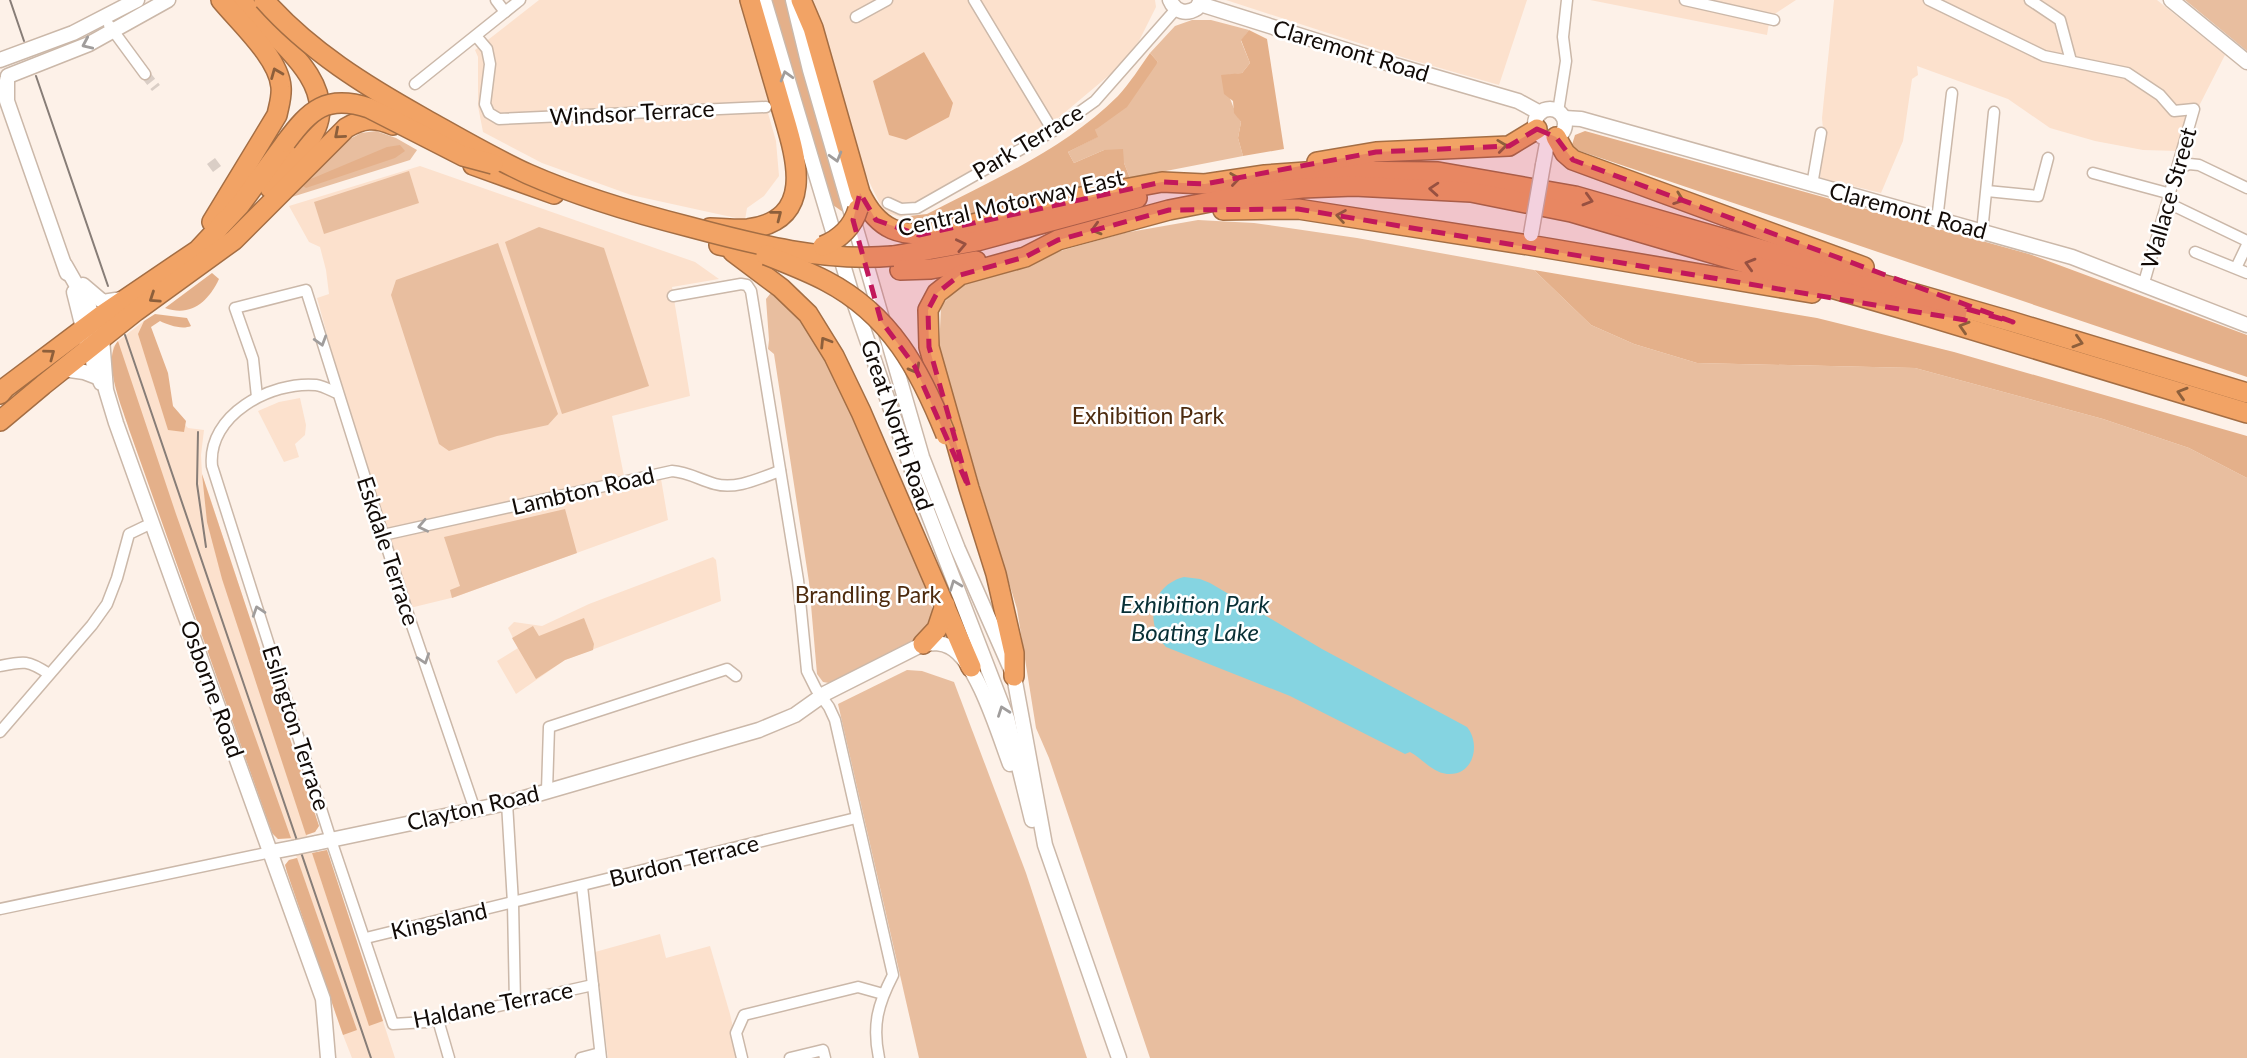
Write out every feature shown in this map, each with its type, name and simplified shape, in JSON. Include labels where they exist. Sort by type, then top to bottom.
[{"type":"highway","points":[[207,260],[310,138],[319,118],[318,96],[307,71],[251,6],[221,0]]},
{"type":"highway","points":[[688,227],[746,229],[772,221],[791,203],[797,183],[797,168],[790,139],[750,0]]},
{"type":"highway","points":[[762,255],[785,255],[823,246],[840,236],[855,219],[859,201],[813,28],[802,0]]},
{"type":"highway","points":[[176,265],[205,232],[277,115],[281,100],[278,73],[251,6]]},
{"type":"highway","name":"Central Motorway East","points":[[251,6],[398,104],[527,173],[574,192],[688,227],[762,255],[847,268],[897,263],[1129,202]]},
{"type":"highway","name":"Central Motorway East","points":[[251,6],[307,54],[438,140],[558,195],[646,225],[723,241],[931,269],[1058,240]]},
{"type":"highway","points":[[0,421],[62,370],[92,334],[131,295],[198,250],[216,233],[313,111],[338,102],[353,103],[369,108],[463,156],[527,173]]},
{"type":"highway","points":[[62,370],[49,374],[16,397],[2,389],[92,334],[234,240],[333,139],[357,121],[379,119],[465,162],[558,195]]},
{"type":"highway","points":[[859,201],[876,220],[893,230],[919,235],[1129,202],[1205,184],[1265,175],[1333,158],[1376,152],[1508,146],[1545,130],[1565,153],[1585,165],[2013,322]]},
{"type":"highway","points":[[1265,175],[1375,170],[1438,172],[1575,196],[2013,322],[2247,393]]},
{"type":"highway","points":[[959,461],[929,347],[928,310],[937,293],[960,275],[1025,257],[1129,202],[1166,194],[1251,194],[1301,188],[1401,187],[1471,192],[1571,212],[2247,413]]},
{"type":"highway","points":[[1166,194],[1197,212],[1243,208],[1298,209],[1530,239],[1909,311]]},
{"type":"highway","points":[[723,241],[827,281],[876,315],[891,331],[914,365],[937,411],[969,488],[1004,607],[1014,653],[1014,676]]},
{"type":"highway","points":[[723,241],[808,314],[834,356],[887,470],[971,667]]},
{"type":"highway","points":[[923,644],[937,628],[945,605]]},
{"type":"main road","points":[[106,390],[97,377],[92,334],[4,98],[7,68],[0,61],[106,18],[138,0]]},
{"type":"main road","points":[[5,81],[89,44],[168,0]]},
{"type":"main road","name":"Great North Road","points":[[764,0],[836,246],[1007,718],[1033,824],[1045,845]]},
{"type":"main road","name":"Great North Road","points":[[793,0],[915,459]]},
{"type":"main road","points":[[2171,0],[2247,62]]},
{"type":"main road","points":[[1173,5],[1184,12],[1191,11],[1201,2]]},
{"type":"main road","name":"Claremont Road","points":[[1201,2],[1384,62],[1518,101],[1545,130]]},
{"type":"main road","name":"Claremont Road","points":[[1545,130],[1549,109],[1561,115],[2072,257],[2247,325]]},
{"type":"main road","points":[[1530,239],[1543,165],[1545,130],[1563,132],[1561,115]]},
{"type":"main road","points":[[65,265],[103,302],[116,301],[131,295]]},
{"type":"main road","name":"Osborne Road","points":[[92,334],[106,390],[152,523],[323,999],[328,1058]]},
{"type":"main road","points":[[62,370],[84,372],[97,377]]},
{"type":"main road","name":"Great North Road","points":[[923,480],[958,549],[1014,676],[1045,845],[1119,1058]]},
{"type":"main road","points":[[923,644],[937,642],[952,648],[971,667],[1033,824]]},
{"type":"main road","name":"Clayton Road","points":[[271,852],[507,803],[759,730],[795,715],[821,696],[923,644]]},
{"type":"street","points":[[496,0],[505,12]]},
{"type":"street","points":[[415,84],[520,0]]},
{"type":"street","points":[[856,17],[887,0]]},
{"type":"street","points":[[974,0],[1052,131]]},
{"type":"street","points":[[1561,115],[1566,61],[1563,37],[1567,0]]},
{"type":"street","points":[[1685,0],[1774,20]]},
{"type":"street","points":[[1928,0],[2045,56],[2071,61],[2060,20],[2030,0]]},
{"type":"street","name":"Park Terrace","points":[[888,203],[901,209],[917,208],[1052,131],[1095,101],[1173,5]]},
{"type":"street","points":[[106,18],[113,32],[145,74]]},
{"type":"street","name":"Windsor Terrace","points":[[477,36],[487,48],[490,64],[485,104],[489,113],[499,119],[766,107]]},
{"type":"street","name":"Wallace Street","points":[[2071,61],[2127,74],[2160,95],[2174,111],[2194,109],[2143,286]]},
{"type":"street","points":[[1937,220],[1952,93]]},
{"type":"street","points":[[1982,232],[1994,112]]},
{"type":"street","points":[[1812,185],[1821,133]]},
{"type":"street","points":[[1987,191],[2038,196],[2048,158]]},
{"type":"street","points":[[2178,169],[2189,164],[2199,165],[2247,188]]},
{"type":"street","points":[[2093,173],[2169,198],[2247,243],[2241,270],[2195,252]]},
{"type":"street","points":[[673,296],[741,284],[747,285],[751,291],[798,580],[807,671],[835,720],[893,975],[875,1017],[878,1057],[866,1058]]},
{"type":"street","name":"Eskdale Terrace","points":[[257,397],[253,359],[235,308],[306,290],[383,535],[475,810]]},
{"type":"street","points":[[257,397],[302,385],[319,385],[337,393]]},
{"type":"street","name":"Eslington Terrace","points":[[257,397],[234,413],[218,432],[211,453],[212,466],[323,841],[366,938],[393,1024]]},
{"type":"street","name":"Lambton Road","points":[[383,535],[672,471],[684,471],[718,485],[733,486],[780,471]]},
{"type":"street","points":[[0,732],[107,604],[129,534],[152,523]]},
{"type":"street","points":[[0,666],[21,661],[33,663],[50,674]]},
{"type":"street","points":[[547,791],[549,727],[727,669],[736,676]]},
{"type":"street","points":[[507,803],[515,1003]]},
{"type":"street","name":"Burdon Terrace","points":[[513,904],[856,818]]},
{"type":"street","name":"Clayton Road","points":[[0,909],[271,852]]},
{"type":"street","points":[[581,1058],[601,1056],[582,886]]},
{"type":"street","name":"Kingsland","points":[[366,938],[513,904]]},
{"type":"street","name":"Haldane Terrace","points":[[393,1024],[438,1020],[593,985]]},
{"type":"street","points":[[741,1058],[736,1033],[744,1015],[858,986],[883,994]]},
{"type":"street","points":[[438,1020],[449,1058]]},
{"type":"street","points":[[790,1058],[823,1050],[825,1058]]},
{"type":"highlighted area","points":[[1537,129],[1556,137],[1573,160],[2013,322],[1967,309],[1965,320],[1298,209],[1169,210],[1058,240],[1025,257],[960,275],[937,293],[928,310],[929,347],[969,488],[914,365],[881,321],[853,220],[860,193],[876,220],[919,235],[1162,182],[1205,184],[1376,152],[1509,146]]},
{"type":"shaded area","points":[[539,0],[750,0],[772,96],[768,113],[776,141],[779,176],[764,196],[747,208],[745,220],[631,195],[542,163],[483,132],[478,106],[478,57],[475,50]]},
{"type":"shaded area","points":[[772,0],[785,0],[843,212],[830,203]]},
{"type":"shaded area","points":[[810,0],[1155,0],[1156,7],[1139,41],[1119,67],[1051,124],[920,200],[923,211],[901,217],[884,212],[858,159]]},
{"type":"shaded area","points":[[1226,0],[1527,0],[1499,85],[1405,58]]},
{"type":"shaded area","points":[[1590,0],[1796,0],[1770,17],[1767,35]]},
{"type":"shaded area","points":[[1834,0],[2157,0],[2225,55],[2199,106],[2190,103],[2177,151],[2143,150],[2095,141],[2050,128],[2008,99],[1917,66],[1918,75],[1912,79],[1903,141],[1881,193],[1820,178],[1824,141],[1822,118]]},
{"type":"shaded area","points":[[1249,30],[1267,39],[1284,149],[1243,156],[1238,138],[1241,122],[1234,113],[1233,101],[1224,94],[1221,75],[1242,73],[1250,63],[1241,40]]},
{"type":"shaded area","points":[[924,52],[953,103],[949,117],[906,140],[889,135],[873,81]]},
{"type":"shaded area","points":[[1150,53],[1158,62],[1127,107],[1095,130],[1098,137],[1068,152],[1074,163],[1104,150],[1123,149],[1124,163],[1130,178],[1090,184],[994,206],[938,225],[906,224],[909,216],[927,214],[977,189],[1052,148],[1075,132],[1118,96]]},
{"type":"shaded area","points":[[1585,131],[2029,254],[2247,335],[2247,377],[1571,148],[1575,135]]},
{"type":"shaded area","points":[[400,145],[405,151],[395,158],[306,188],[303,186],[306,181],[387,147]]},
{"type":"shaded area","points":[[420,166],[695,262],[719,279],[672,287],[690,396],[612,416],[625,481],[660,473],[668,520],[455,597],[410,608],[356,441],[317,298],[329,294],[320,247],[309,242],[289,206]]},
{"type":"shaded area","points":[[1534,270],[1817,318],[1954,352],[2247,436],[2247,478],[2189,448],[2103,419],[1915,368],[1697,363],[1634,344],[1591,325]]},
{"type":"shaded area","points":[[212,273],[219,279],[210,294],[198,306],[183,310],[165,308]]},
{"type":"shaded area","points":[[155,314],[187,318],[191,326],[179,327],[160,321],[151,327],[168,373],[173,406],[186,421],[184,432],[168,430],[138,334],[144,321]]},
{"type":"shaded area","points":[[144,321],[170,409],[188,428],[204,430],[202,474],[319,826],[315,832],[307,835],[312,853],[327,850],[395,1058],[352,1058],[285,865],[289,860],[297,858],[291,839],[278,839],[272,833],[130,432],[115,384],[113,347]]},
{"type":"shaded area","points":[[118,341],[291,838],[278,839],[272,833],[130,432],[112,373],[113,350]]},
{"type":"shaded area","points":[[300,398],[306,425],[305,435],[295,444],[299,457],[284,462],[258,411],[279,402]]},
{"type":"shaded area","points":[[202,474],[319,826],[315,832],[306,835],[222,579],[207,522]]},
{"type":"shaded area","points":[[713,557],[716,560],[721,601],[565,660],[516,694],[497,661],[518,648],[508,628],[514,622],[542,626],[589,604]]},
{"type":"shaded area","points":[[327,850],[383,1021],[369,1026],[312,853]]},
{"type":"shaded area","points":[[297,858],[357,1030],[343,1035],[285,865],[289,860]]},
{"type":"shaded area","points":[[660,934],[666,958],[710,946],[740,1058],[608,1058],[595,952]]},
{"type":"green space","points":[[2185,0],[2247,0],[2247,51]]},
{"type":"green space","points":[[1192,20],[1211,20],[1249,30],[1241,41],[1250,63],[1242,73],[1222,76],[1241,122],[1238,138],[1243,156],[1130,178],[1124,163],[1104,150],[1074,163],[1068,152],[1097,137],[1094,131],[1158,62],[1150,53],[1175,26]]},
{"type":"green space","points":[[376,131],[417,150],[410,160],[279,201],[348,140],[361,133]]},
{"type":"green space","points":[[409,171],[419,203],[324,234],[314,202]]},
{"type":"green space","name":"Exhibition Park","points":[[1198,220],[1254,223],[1357,238],[1534,270],[1591,325],[1634,344],[1697,363],[1915,368],[2103,419],[2189,448],[2247,478],[2247,1058],[1150,1058],[1049,758],[1036,728],[1017,609],[939,352],[941,306],[968,277],[1124,233]]},
{"type":"green space","points":[[539,227],[604,248],[649,386],[562,414],[505,242]]},
{"type":"green space","points":[[498,243],[558,414],[548,425],[497,436],[449,451],[439,444],[391,295],[396,280]]},
{"type":"green space","name":"Brandling Park","points":[[770,294],[775,294],[806,326],[842,389],[921,573],[935,617],[928,633],[829,683],[823,682],[817,674],[809,582],[774,354],[768,349],[766,299]]},
{"type":"green space","points":[[565,509],[577,553],[452,598],[450,590],[460,586],[444,537]]},
{"type":"green space","points":[[584,618],[594,644],[593,650],[565,660],[536,679],[512,638],[533,626],[539,636]]},
{"type":"green space","points":[[907,670],[922,671],[954,682],[1026,873],[1087,1058],[919,1058],[838,704]]},
{"type":"water","name":"Exhibition Park Boating Lake","points":[[1184,577],[1210,583],[1322,649],[1467,727],[1474,742],[1469,764],[1456,773],[1441,773],[1410,752],[1405,754],[1290,696],[1166,647],[1155,627],[1154,606],[1164,588]]},
{"type":"tunnel","points":[[145,74],[156,88]]},
{"type":"tunnel","points":[[211,161],[217,169]]},
{"type":"tram line","points":[[10,0],[24,41]]},
{"type":"tram line","points":[[36,76],[108,286]]},
{"type":"tram line","points":[[125,335],[371,1058]]},
{"type":"tram line","points":[[198,432],[197,484],[206,547]]}]
